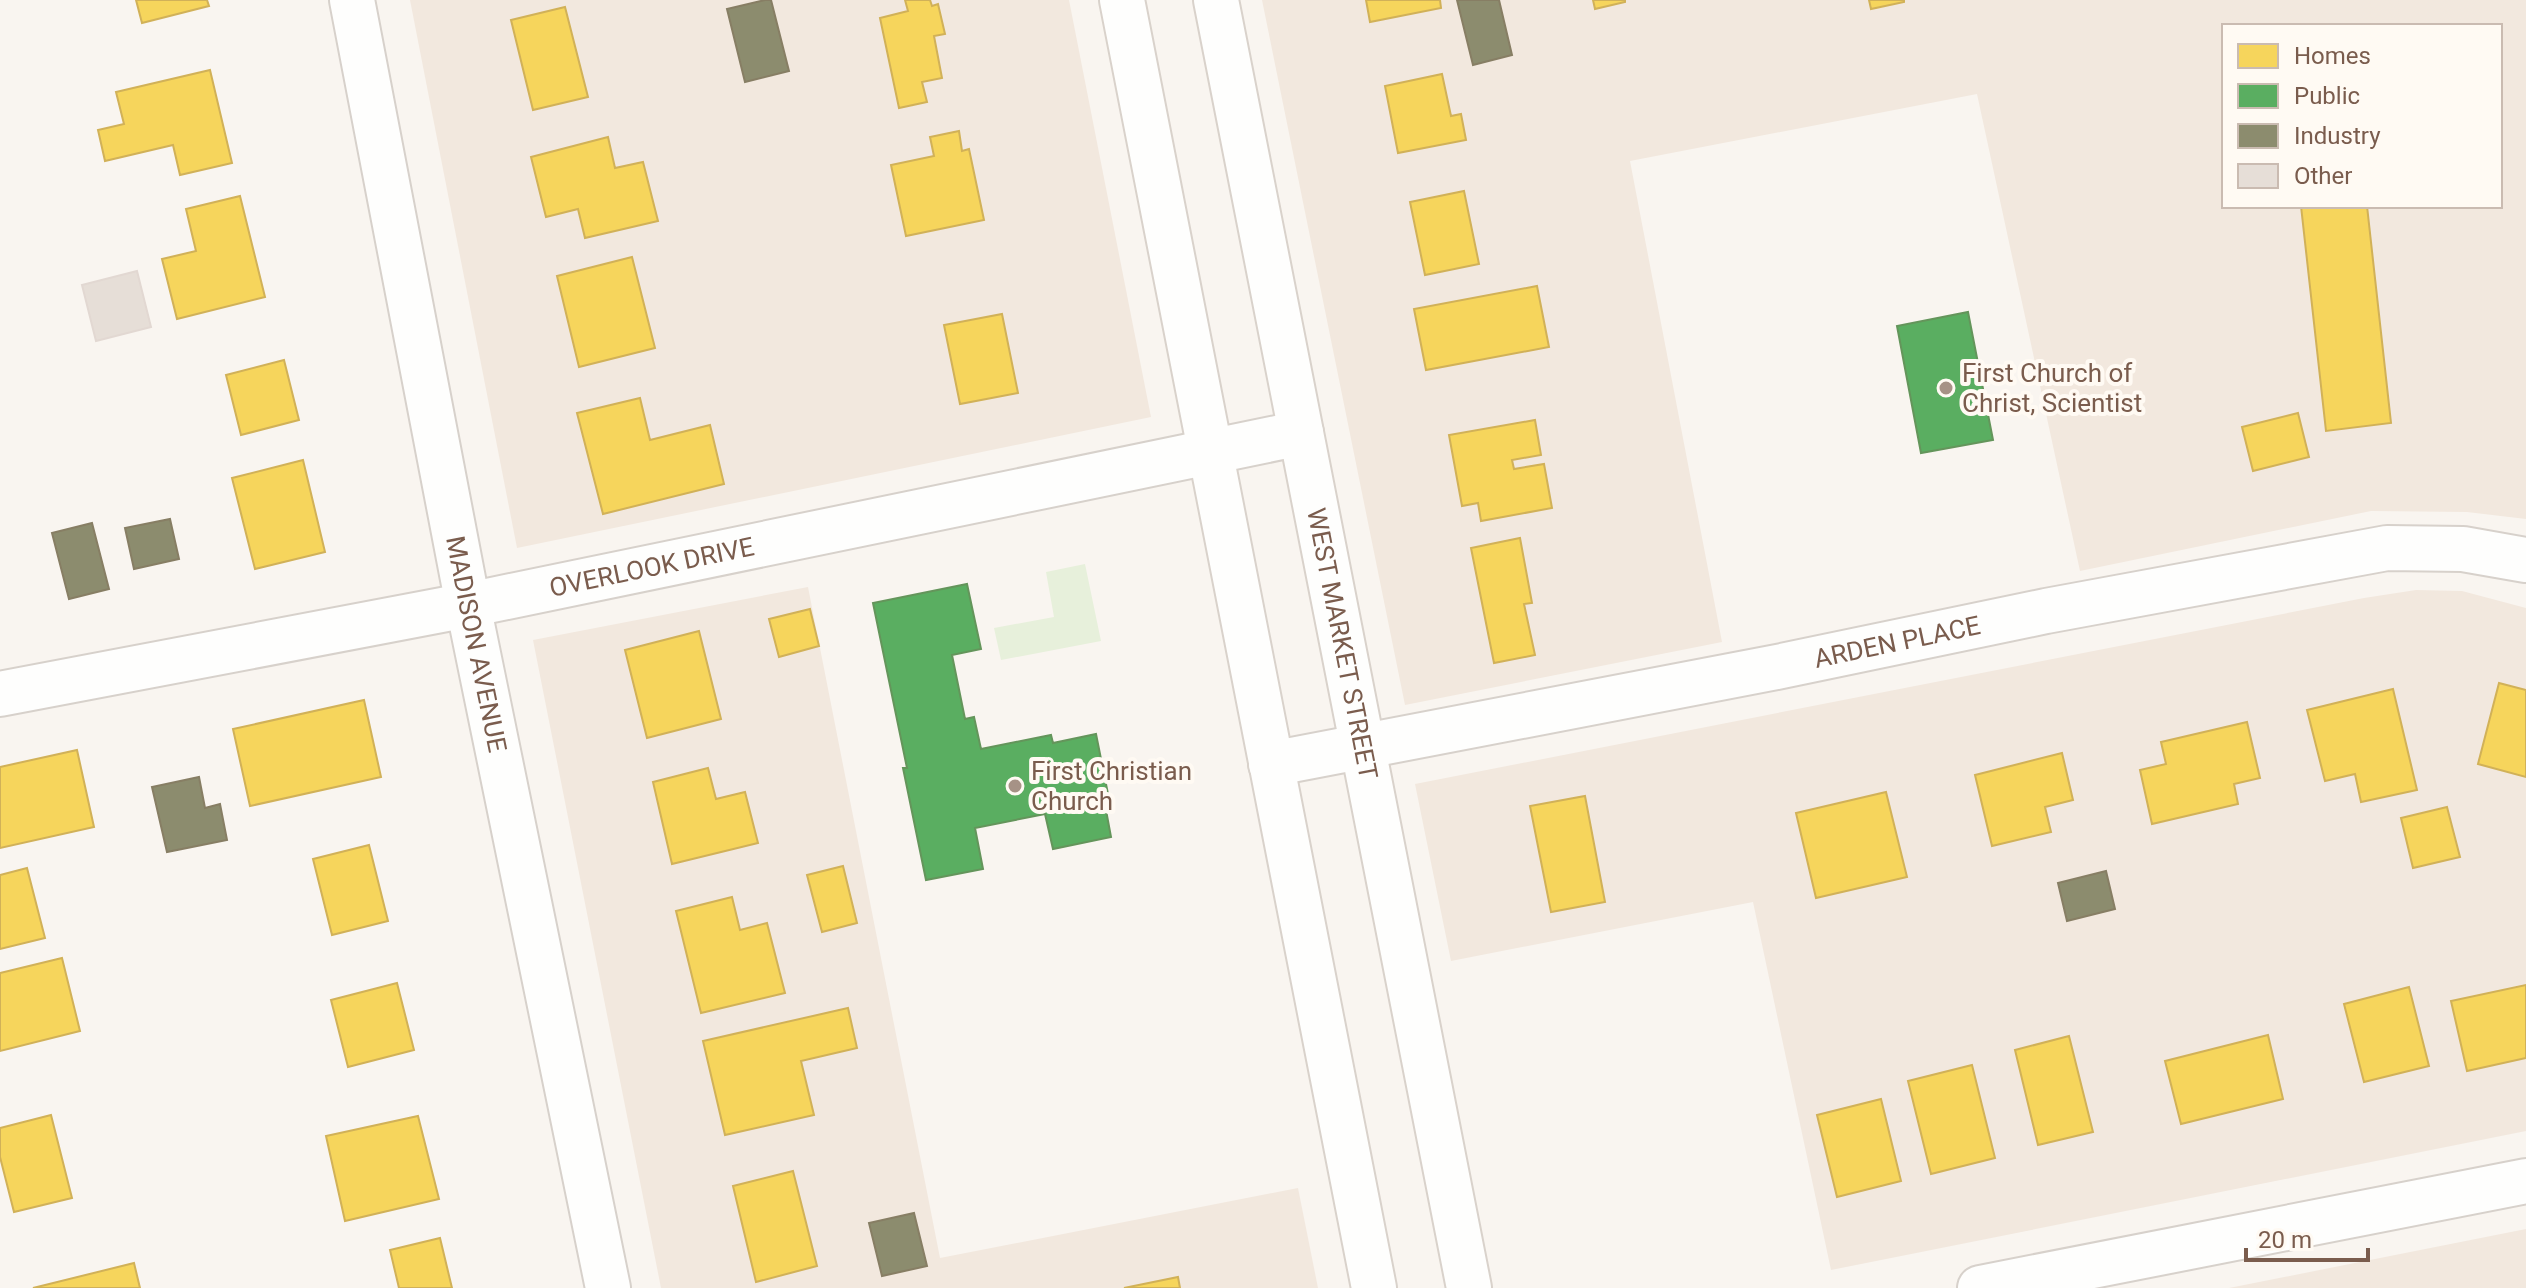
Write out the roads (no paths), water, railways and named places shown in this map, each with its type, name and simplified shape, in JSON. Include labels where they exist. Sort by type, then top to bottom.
[{"type":"street","name":"MADISON AVENUE","points":[[352,0],[468,605],[608,1288]]},
{"type":"street","points":[[1122,0],[1374,1288]]},
{"type":"street","name":"WEST MARKET STREET","points":[[1216,0],[1469,1288]]},
{"type":"street","name":"OVERLOOK DRIVE","points":[[0,694],[468,605],[1301,433]]},
{"type":"street","name":"ARDEN PLACE","points":[[1271,764],[1782,666],[2046,611],[2387,548],[2463,549],[2526,560]]},
{"type":"street","points":[[1980,1288],[2526,1181]]},
{"type":"place","name":"First Church of Christ, Scientist","points":[[1946,388]]},
{"type":"place","name":"First Christian Church","points":[[1015,786]]}]
